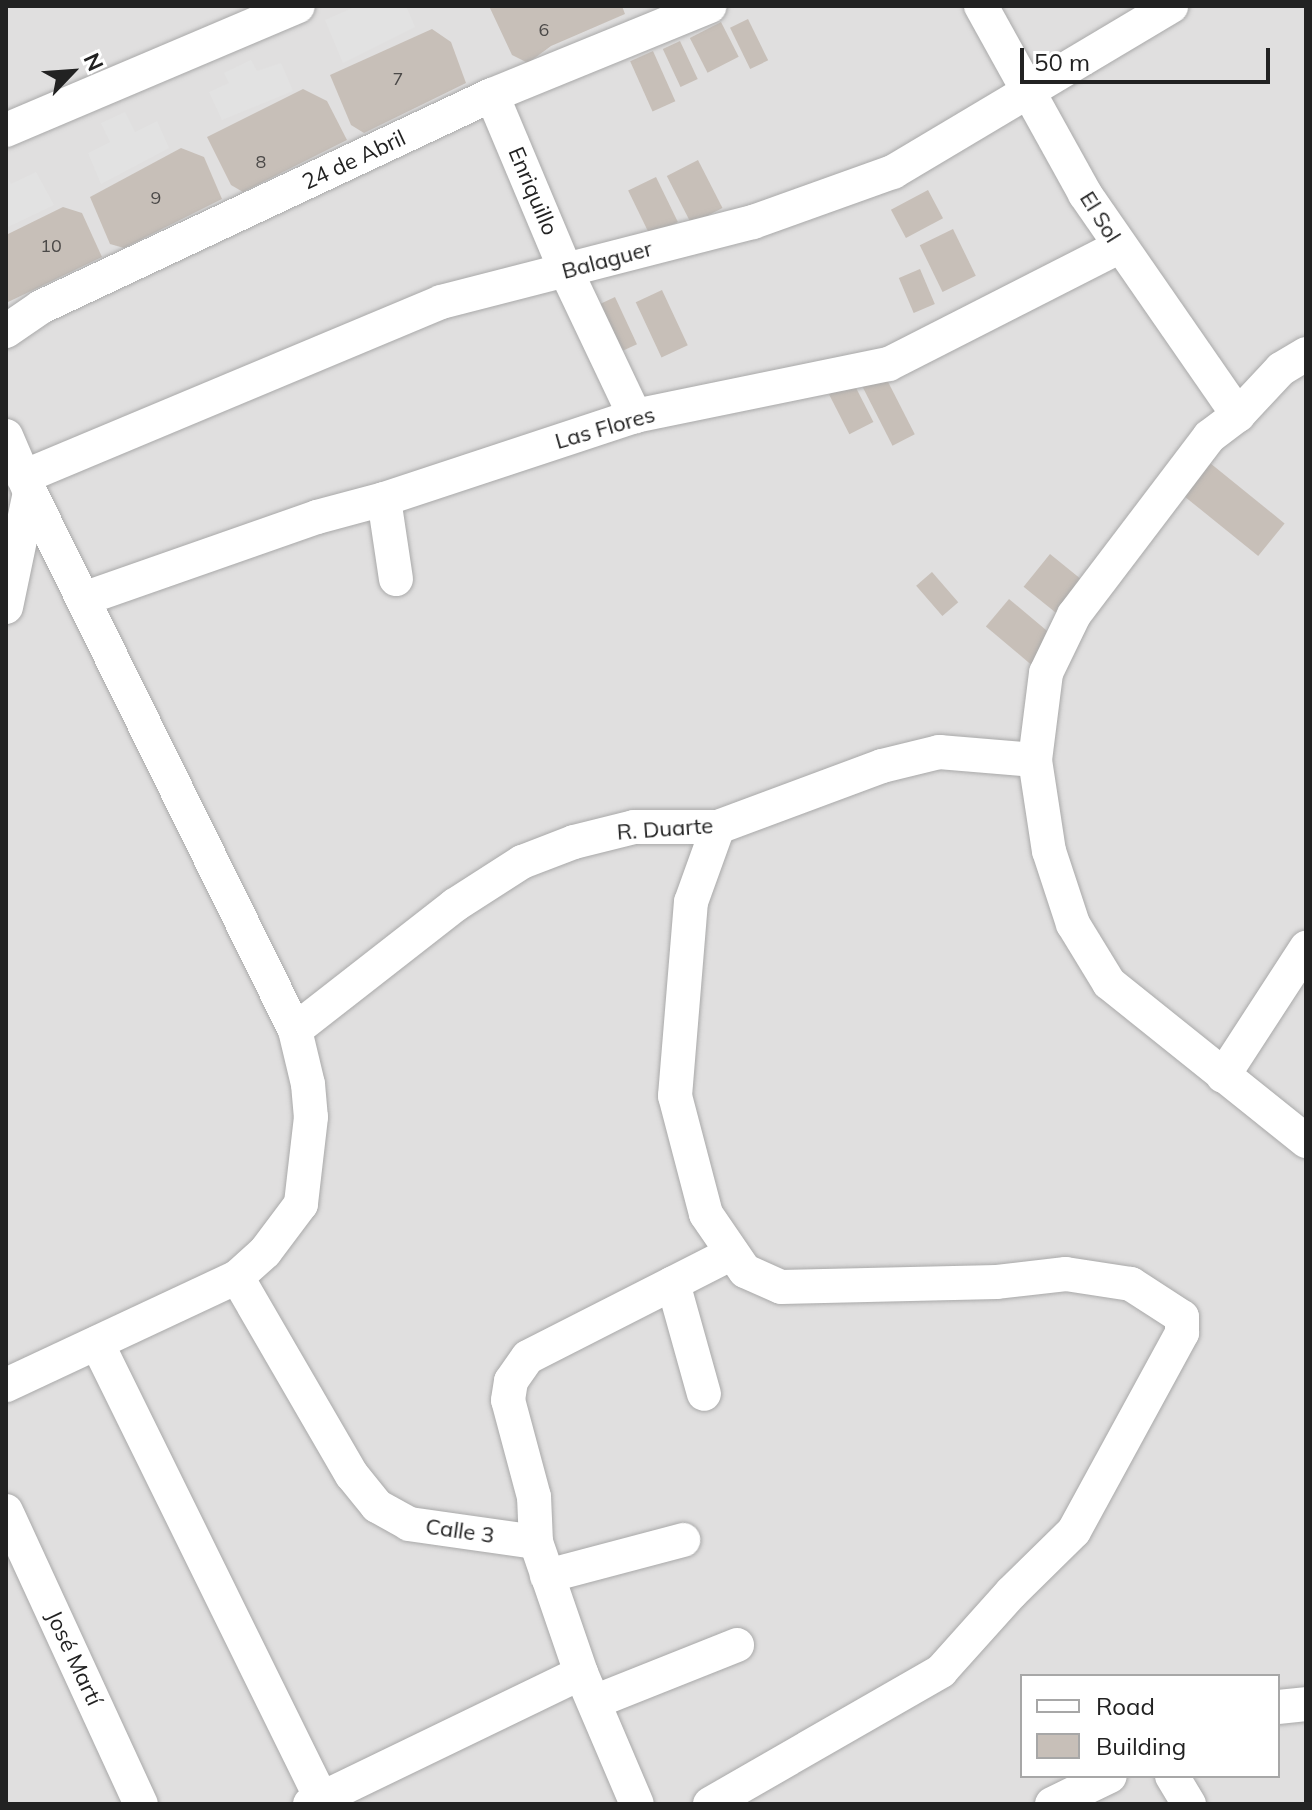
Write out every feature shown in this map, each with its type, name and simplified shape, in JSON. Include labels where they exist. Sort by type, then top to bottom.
[{"type":"street","points":[[6,130],[298,6]]},
{"type":"street","name":"24 de Abril","points":[[6,331],[41,307],[492,95],[710,6]]},
{"type":"street","name":"El Sol","points":[[981,6],[1119,247],[1238,415]]},
{"type":"street","name":"Balaguer","points":[[26,484],[441,302],[753,222],[893,172],[1171,6]]},
{"type":"street","name":"Enriquillo","points":[[492,95],[566,271],[635,416]]},
{"type":"street","name":"Las Flores","points":[[83,599],[317,517],[384,499],[635,416],[889,364],[1119,247]]},
{"type":"street","points":[[1306,354],[1281,369],[1238,415],[1209,437],[1074,615],[1046,673],[1035,760],[1049,851],[1073,924],[1109,983],[1306,1141]]},
{"type":"street","points":[[6,436],[26,484],[295,1030],[308,1084],[311,1117],[301,1204],[265,1252],[237,1277],[6,1385]]},
{"type":"street","points":[[6,607],[26,484]]},
{"type":"street","points":[[384,499],[396,579]]},
{"type":"street","name":"R. Duarte","points":[[295,1030],[455,905],[522,862],[574,842],[634,827],[718,827],[868,771],[939,752],[1035,760]]},
{"type":"street","points":[[710,1804],[941,1671],[1011,1593],[1074,1531],[1182,1333],[1182,1317],[1131,1284],[1066,1274],[997,1282],[781,1287],[745,1271],[706,1214],[675,1096],[691,902],[718,827]]},
{"type":"street","points":[[1223,1076],[1306,948]]},
{"type":"street","points":[[637,1804],[588,1687],[536,1542],[534,1497],[508,1400],[511,1381],[528,1357],[732,1253]]},
{"type":"street","name":"Calle 3","points":[[237,1277],[352,1475],[377,1506],[409,1524],[536,1542]]},
{"type":"street","points":[[673,1283],[704,1394]]},
{"type":"street","points":[[97,1343],[316,1801],[588,1687],[737,1645]]},
{"type":"street","name":"José Martí","points":[[6,1511],[141,1804]]},
{"type":"street","points":[[547,1576],[683,1540]]},
{"type":"street","points":[[1280,1707],[1306,1704]]},
{"type":"street","points":[[1052,1804],[1106,1778]]},
{"type":"street","points":[[1173,1778],[1189,1804]]},
{"type":"shaded area","points":[[6,6],[1306,6],[1306,1804],[6,1804]]},
{"type":"shaded area","points":[[357,6],[406,6],[415,27],[343,63],[325,20]]},
{"type":"shaded area","points":[[251,60],[257,71],[281,63],[293,91],[222,120],[209,92],[229,83],[224,73]]},
{"type":"shaded area","points":[[125,112],[135,132],[157,121],[169,148],[101,184],[88,153],[110,142],[101,123]]},
{"type":"shaded area","points":[[36,172],[54,205],[6,228],[6,174],[11,184]]},
{"type":"building","points":[[489,6],[622,6],[625,14],[551,46],[528,63],[512,55]]},
{"type":"building","points":[[748,19],[768,60],[750,69],[730,28]]},
{"type":"building","points":[[721,22],[739,57],[708,73],[690,38]]},
{"type":"building","points":[[432,29],[451,42],[466,83],[364,133],[351,125],[330,75]]},
{"type":"building","points":[[680,41],[698,79],[681,87],[663,49]]},
{"type":"building","points":[[653,51],[675,101],[653,111],[630,61]]},
{"type":"building","points":[[303,89],[327,101],[347,140],[243,192],[231,185],[207,137]]},
{"type":"building","points":[[181,148],[204,157],[222,199],[124,248],[110,244],[90,197]]},
{"type":"building","points":[[698,160],[723,208],[691,224],[667,176]]},
{"type":"building","points":[[656,177],[678,222],[650,236],[628,191]]},
{"type":"building","points":[[928,190],[943,218],[906,238],[891,210]]},
{"type":"building","points":[[63,207],[82,213],[102,257],[6,303],[6,235]]},
{"type":"building","points":[[953,229],[976,276],[943,292],[920,245]]},
{"type":"building","points":[[920,269],[935,304],[914,313],[899,278]]},
{"type":"building","points":[[662,290],[688,345],[661,358],[636,302]]},
{"type":"building","points":[[615,297],[637,344],[613,355],[591,308]]},
{"type":"building","points":[[883,372],[915,434],[893,446],[861,383]]},
{"type":"building","points":[[853,382],[873,422],[849,434],[829,394]]},
{"type":"building","points":[[1210,463],[1285,523],[1258,556],[1184,496]]},
{"type":"building","points":[[1050,554],[1084,582],[1058,614],[1024,587]]},
{"type":"building","points":[[932,572],[958,602],[942,616],[916,586]]},
{"type":"building","points":[[1009,599],[1055,638],[1032,665],[986,627]]}]
